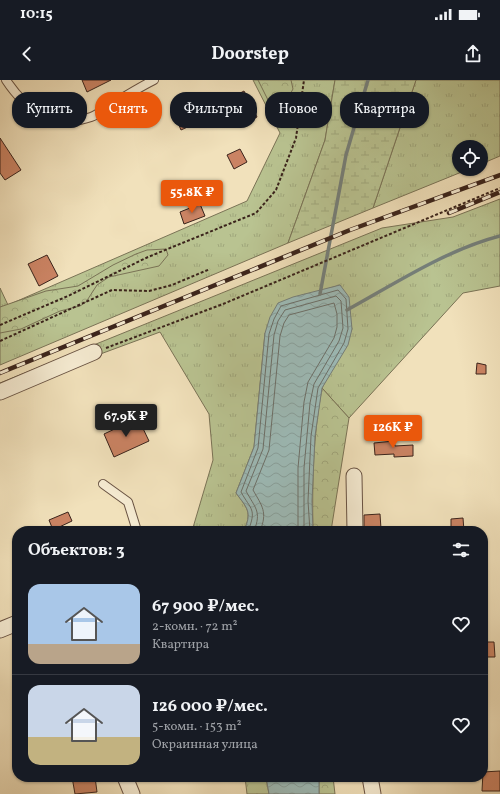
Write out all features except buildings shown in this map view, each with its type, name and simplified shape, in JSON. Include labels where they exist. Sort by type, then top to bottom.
[{"type":"street","points":[[0,392],[94,352]]},
{"type":"street","points":[[354,476],[355,526]]},
{"type":"street","points":[[0,630],[12,625]]},
{"type":"street","points":[[127,782],[132,794]]},
{"type":"street","points":[[371,782],[373,794]]},
{"type":"lane","points":[[6,80],[16,96],[33,110],[54,120],[73,122],[91,117],[154,80]]},
{"type":"lane","points":[[102,484],[128,502],[135,526]]},
{"type":"path","points":[[0,325],[68,296],[148,257],[256,213],[276,190],[296,138],[304,80]]},
{"type":"path","points":[[94,352],[257,290],[500,188]]},
{"type":"path","points":[[0,342],[112,290],[149,291],[172,285],[210,269]]},
{"type":"green space","points":[[253,80],[335,80],[332,98],[332,92],[265,92],[265,104]]},
{"type":"green space","points":[[258,80],[291,80],[293,89],[291,92],[265,92],[265,94]]},
{"type":"green space","points":[[335,80],[416,80],[412,92],[340,92],[340,128],[400,128],[373,208],[288,243],[325,140],[327,128],[332,128],[332,98]]},
{"type":"green space","points":[[416,80],[500,80],[500,156],[488,161],[488,140],[452,140],[452,176],[373,208],[400,128],[429,128],[429,92],[412,92]]},
{"type":"green space","points":[[277,128],[327,128],[325,140],[288,243],[0,365],[0,288],[8,305],[247,201],[280,133]]},
{"type":"green space","points":[[500,199],[500,286],[463,293],[349,418],[322,388],[352,329],[340,285],[324,290],[265,333],[254,447],[236,493],[248,511],[248,519],[246,526],[193,526],[213,460],[209,414],[160,332],[95,356],[0,396],[0,383],[382,228],[453,217]]},
{"type":"green space","points":[[166,249],[168,255],[159,266],[109,277],[97,285],[86,302],[80,306],[60,311],[21,329],[0,333],[0,307],[46,291],[78,286],[113,265],[136,254],[147,250]]},
{"type":"green space","points":[[322,388],[349,418],[332,526],[313,526],[314,460]]},
{"type":"green space","points":[[246,782],[267,782],[269,794],[247,794]]},
{"type":"green space","points":[[319,782],[334,782],[335,794],[319,794]]},
{"type":"water","points":[[340,285],[349,297],[352,329],[348,345],[322,388],[315,436],[312,501],[313,526],[246,526],[248,519],[248,511],[236,493],[254,447],[265,333],[270,317],[278,303],[293,297]]},
{"type":"water","points":[[267,782],[319,782],[319,794],[269,794]]},
{"type":"waterway","points":[[320,294],[346,155],[368,80]]},
{"type":"waterway","points":[[347,310],[441,258],[480,242],[500,236]]},
{"type":"railway","points":[[0,373],[350,230],[500,175]]},
{"type":"railway","points":[[449,213],[500,192]]}]
